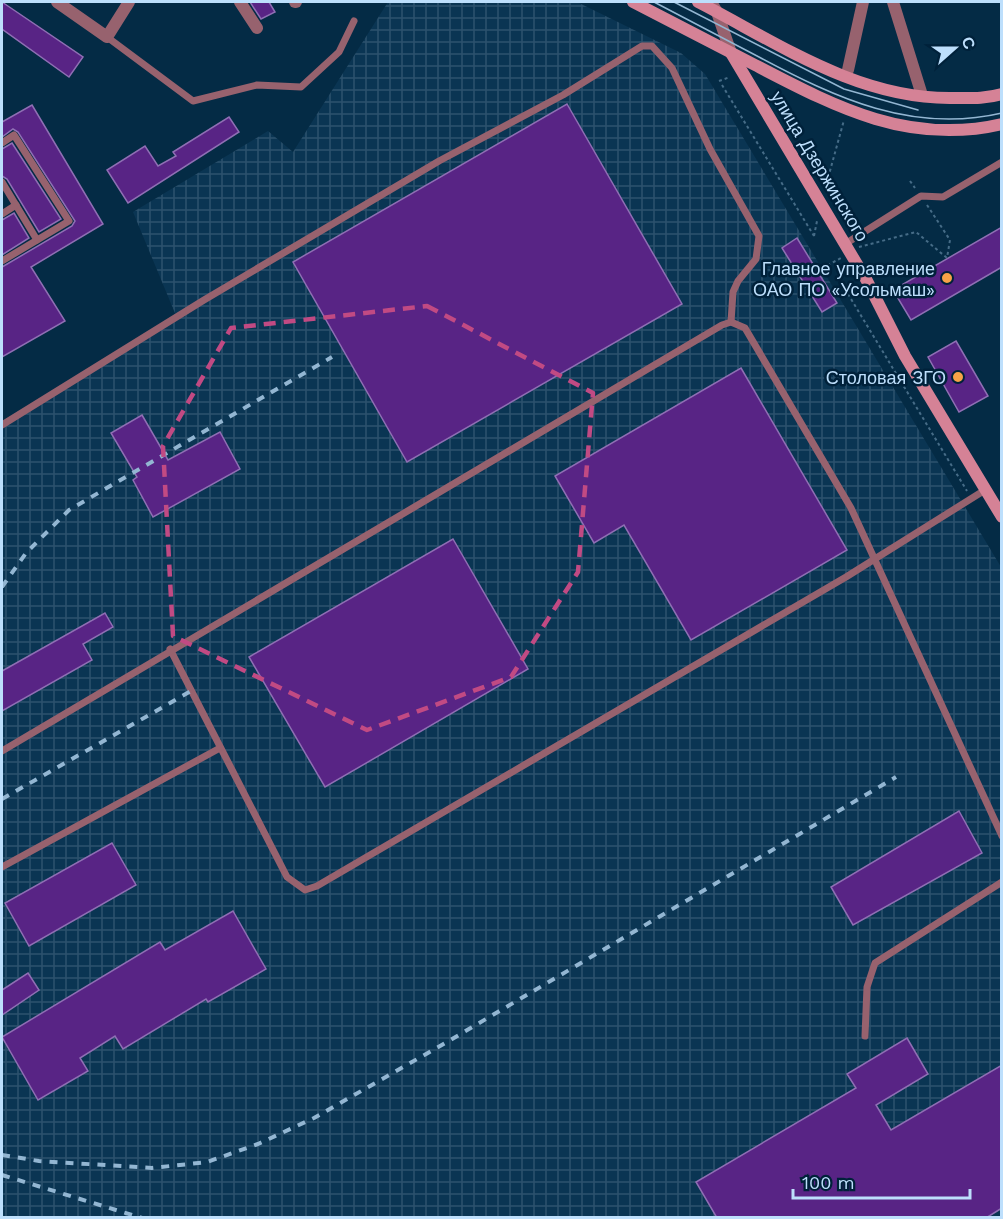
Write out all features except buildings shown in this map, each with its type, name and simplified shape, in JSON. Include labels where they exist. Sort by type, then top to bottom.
[{"type":"main road","points":[[633,2],[855,114],[889,123],[951,129],[1002,124]]},
{"type":"main road","points":[[698,2],[714,7],[831,72],[865,86],[922,99],[986,98],[1002,94]]},
{"type":"main road","name":"улица Дзержинского","points":[[731,53],[905,356],[1002,517]]},
{"type":"street","points":[[57,2],[107,37],[129,2]]},
{"type":"street","points":[[240,2],[257,28]]},
{"type":"street","points":[[848,70],[862,2]]},
{"type":"street","points":[[893,2],[921,92]]},
{"type":"street","points":[[714,7],[731,53]]},
{"type":"lane","points":[[107,37],[193,101],[257,84],[301,87],[339,52],[354,21]]},
{"type":"lane","points":[[2,425],[204,300],[439,161],[563,95],[642,46],[652,46],[672,68],[711,149],[759,236],[756,259],[738,281],[733,292],[731,322]]},
{"type":"lane","points":[[2,143],[14,135],[69,221],[2,261]]},
{"type":"lane","points":[[844,250],[921,196],[943,197],[1002,162]]},
{"type":"lane","points":[[2,182],[37,240]]},
{"type":"lane","points":[[2,214],[16,205]]},
{"type":"lane","points":[[2,751],[170,649],[722,325],[731,322],[745,328],[851,508],[1002,836]]},
{"type":"lane","points":[[170,649],[287,877],[305,890],[317,886],[875,559],[985,490]]},
{"type":"lane","points":[[2,867],[220,748]]},
{"type":"lane","points":[[865,1036],[867,987],[875,963],[1002,882]]},
{"type":"path","points":[[718,81],[731,76]]},
{"type":"path","points":[[722,85],[814,236]]},
{"type":"path","points":[[825,192],[845,117]]},
{"type":"path","points":[[858,248],[916,232],[947,258],[950,240],[938,219]]},
{"type":"path","points":[[817,271],[844,250]]},
{"type":"path","points":[[848,294],[972,498]]},
{"type":"highlighted area","points":[[427,306],[593,393],[578,572],[511,677],[367,730],[173,636],[163,446],[231,328]]},
{"type":"shaded area","points":[[388,2],[577,2],[681,53],[705,74],[1001,567],[1001,1217],[2,1217],[2,421],[177,318],[133,212],[268,131],[293,152]]},
{"type":"tram line","points":[[654,2],[817,86],[876,108],[937,119],[969,118],[1002,113]]},
{"type":"tram line","points":[[674,2],[844,89],[918,110]]},
{"type":"railway","points":[[2,587],[26,553],[69,510],[332,357]]},
{"type":"railway","points":[[2,799],[191,691]]},
{"type":"railway","points":[[2,1155],[39,1161],[152,1168],[207,1162],[258,1144],[314,1118],[447,1042],[896,777]]},
{"type":"railway","points":[[2,1175],[142,1218]]},
{"type":"place","name":"Главное управление ОАО ПО «Усольмаш»","points":[[947,278]]},
{"type":"place","name":"Столовая ЗГО","points":[[958,377]]}]
